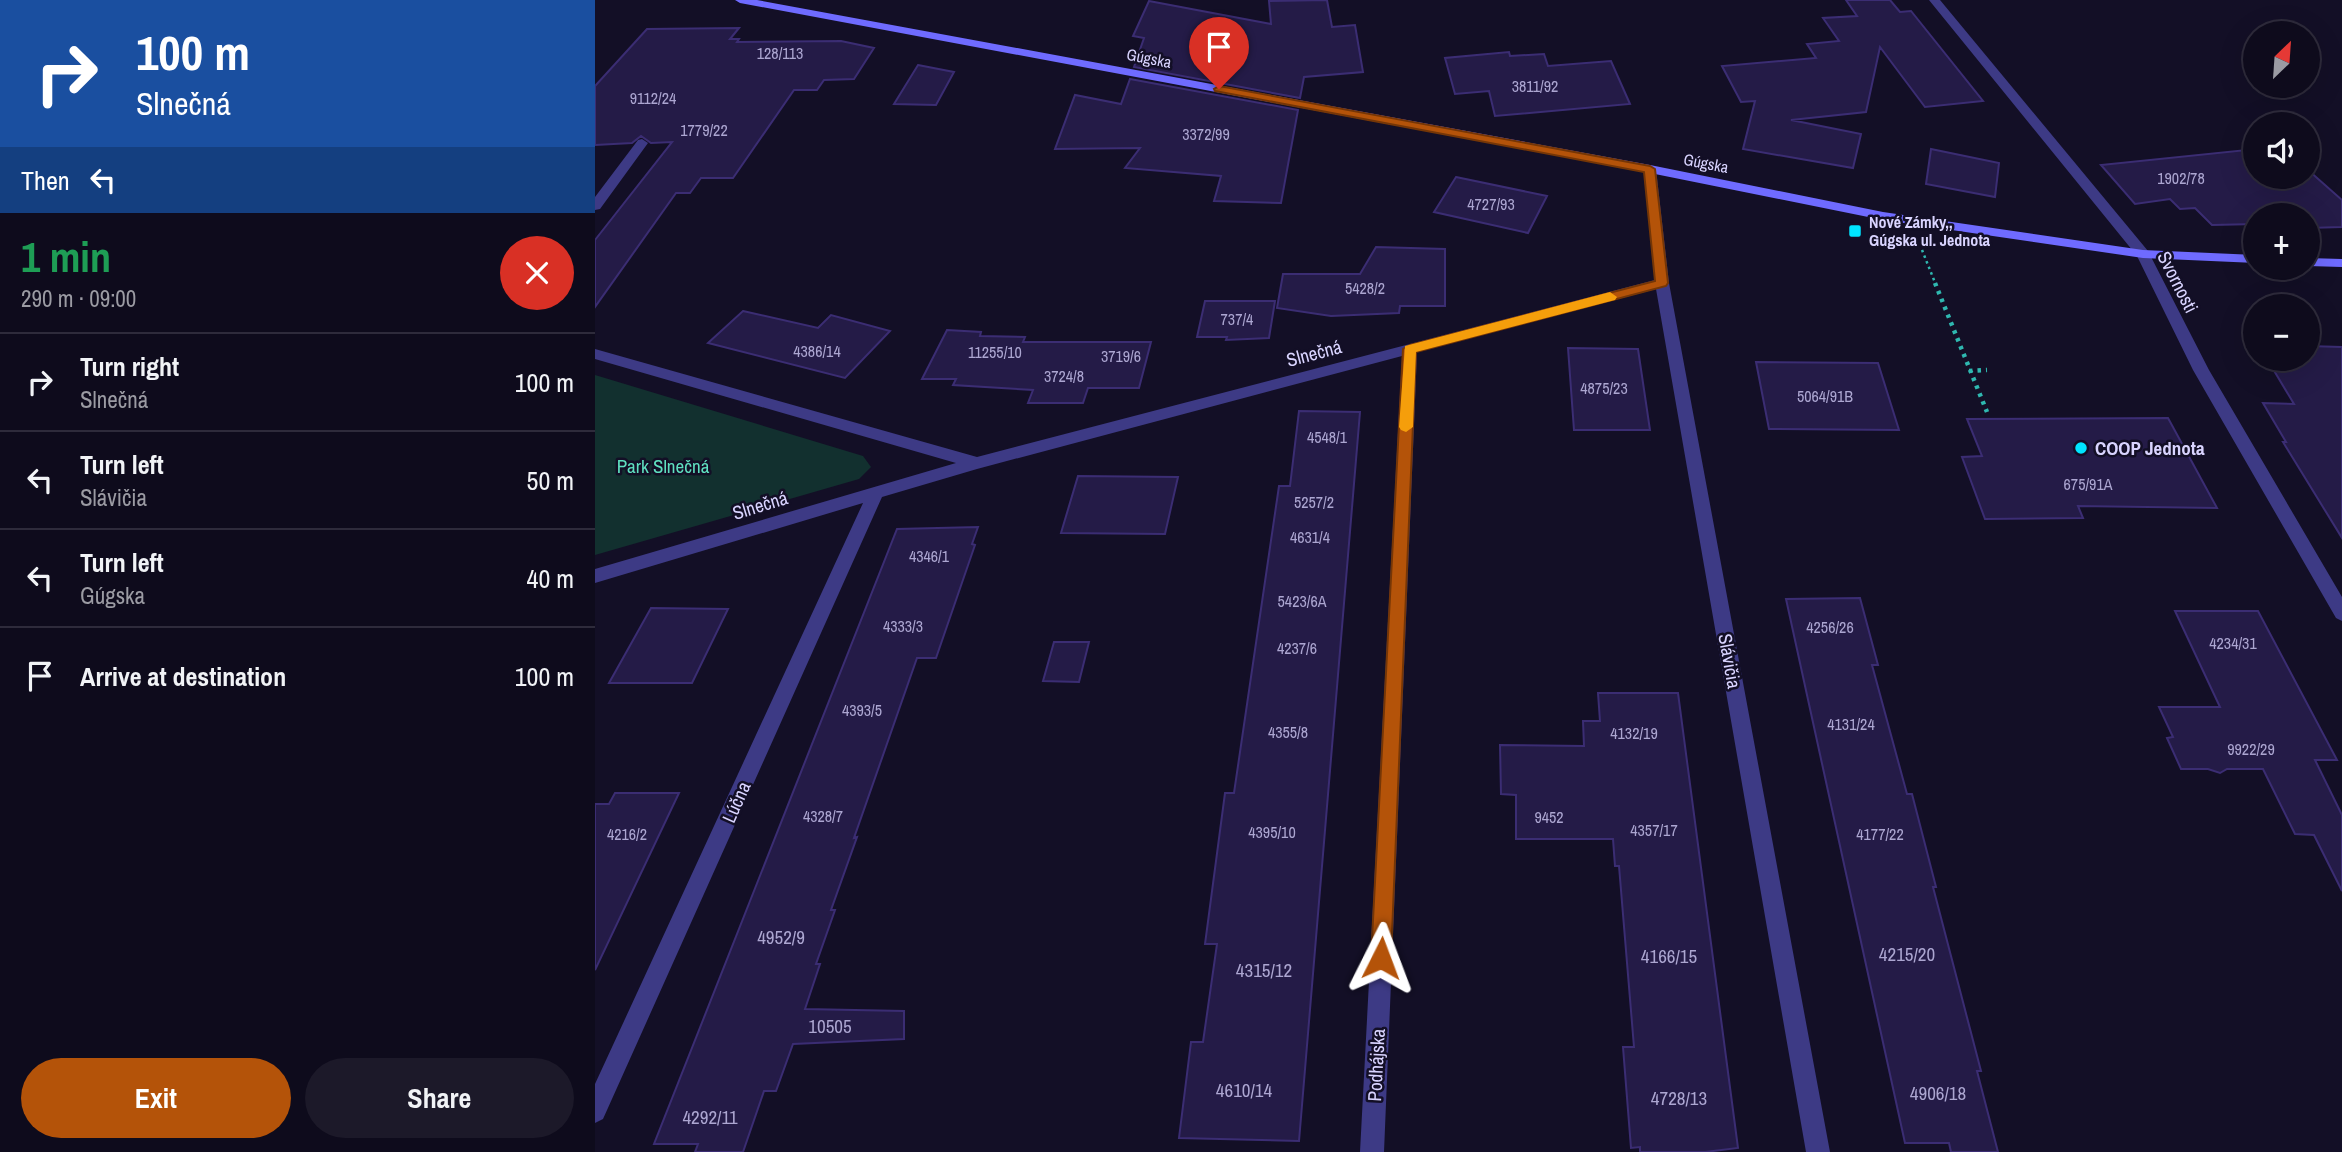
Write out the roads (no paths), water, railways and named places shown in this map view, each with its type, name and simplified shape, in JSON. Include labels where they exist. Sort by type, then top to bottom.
[{"type":"main road","name":"Gúgska","points":[[740,0],[1650,169],[1884,216],[2143,254],[2243,258]]},
{"type":"main road","points":[[2320,262],[2342,263]]},
{"type":"street","name":"Svornosti","points":[[1934,0],[2143,254],[2201,370],[2342,613]]},
{"type":"street","points":[[595,206],[642,143]]},
{"type":"street","name":"Slávičia","points":[[1650,169],[1662,283],[1818,1152]]},
{"type":"street","name":"Slnečná","points":[[595,576],[977,463],[1662,283]]},
{"type":"street","name":"Podhájska","points":[[1372,1152],[1410,349]]},
{"type":"street","points":[[595,354],[977,463]]},
{"type":"street","name":"Lúčna","points":[[595,1111],[876,493]]},
{"type":"place","name":"Nové Zámky,, Gúgska ul. Jednota","points":[[1855,231]]},
{"type":"place","name":"COOP Jednota","points":[[2081,448]]},
{"type":"park label","name":"Park Slnečná","points":[[663,466]]}]
